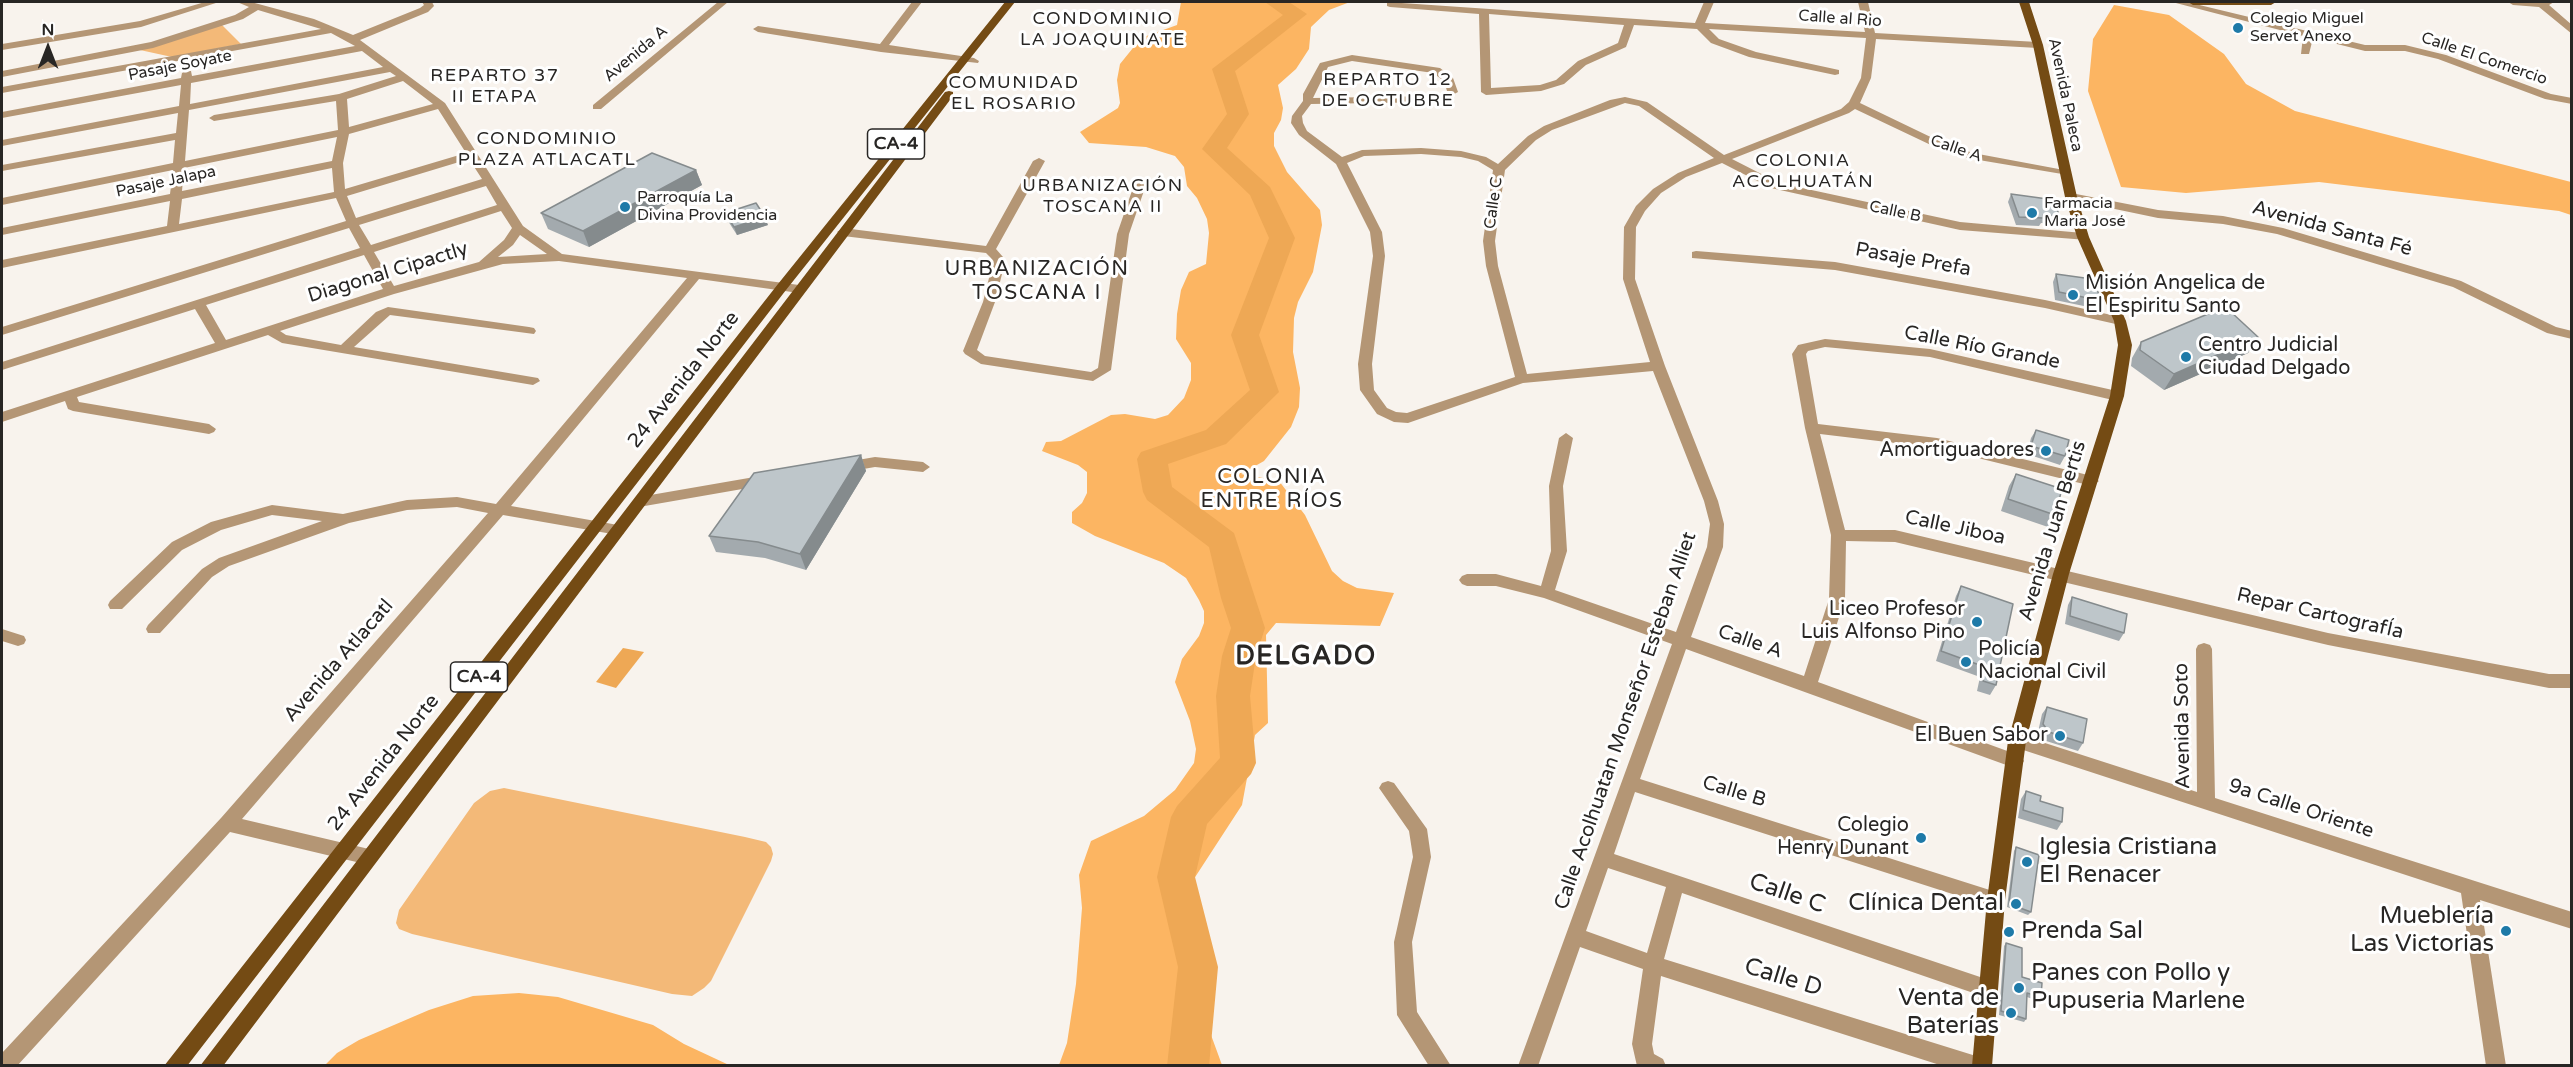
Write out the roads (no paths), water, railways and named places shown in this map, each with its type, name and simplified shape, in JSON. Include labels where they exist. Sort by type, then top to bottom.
[{"type":"main road","name":"CA-4","points":[[790,288],[843,232],[1011,2]]},
{"type":"main road","name":"CA-4","points":[[790,288],[969,60],[1023,2]]},
{"type":"main road","name":"Avenida Paleca","points":[[2024,2],[2038,45],[2071,197]]},
{"type":"main road","points":[[2193,2],[2271,2]]},
{"type":"main road","name":"Avenida Juan Bertis","points":[[1982,1065],[1996,900],[2017,741],[2061,574],[2117,396],[2125,345],[2120,321],[2083,237],[2071,197]]},
{"type":"main road","name":"24 Avenida Norte","points":[[210,1065],[639,502],[790,288]]},
{"type":"main road","name":"24 Avenida Norte","points":[[174,1065],[598,526],[790,288]]},
{"type":"street","points":[[2,47],[141,24],[214,2]]},
{"type":"street","points":[[242,2],[333,30],[353,39],[441,105],[518,228],[559,257]]},
{"type":"street","points":[[353,39],[424,10],[429,6],[427,2]]},
{"type":"street","name":"Avenida A","points":[[597,107],[723,2]]},
{"type":"street","points":[[881,49],[917,2]]},
{"type":"street","points":[[1709,2],[1699,25],[1706,34],[1729,47],[1835,72]]},
{"type":"street","points":[[1854,104],[1866,78],[1870,36],[1863,2]]},
{"type":"street","name":"Calle El Comercio","points":[[2177,2],[2308,36],[2365,48],[2405,48],[2442,57],[2549,97],[2571,101]]},
{"type":"street","points":[[2513,2],[2545,3],[2571,31]]},
{"type":"street","name":"Calle al Rio","points":[[1390,4],[1630,22],[2038,45]]},
{"type":"street","points":[[2,74],[153,45],[239,17],[257,6]]},
{"type":"street","points":[[1484,12],[1486,92],[1541,88],[1560,82],[1582,63],[1622,45],[1630,22]]},
{"type":"street","points":[[758,29],[881,49],[969,60]]},
{"type":"street","points":[[2,90],[333,30]]},
{"type":"street","points":[[2305,52],[2308,36]]},
{"type":"street","name":"Pasaje Soyate","points":[[2,115],[365,47]]},
{"type":"street","points":[[173,228],[188,57]]},
{"type":"street","points":[[1308,101],[1308,94],[1324,65],[1352,58],[1436,70],[1449,80],[1453,92],[1439,99],[1308,101],[1300,109],[1297,123],[1303,133],[1341,162],[1372,220],[1379,245],[1365,364],[1367,390],[1382,411],[1394,417],[1408,418],[1522,379],[1658,366]]},
{"type":"street","points":[[2,143],[393,68]]},
{"type":"street","points":[[214,118],[341,98],[405,77]]},
{"type":"street","points":[[341,98],[344,132],[337,164],[340,194],[353,224],[390,291]]},
{"type":"street","name":"Calle B","points":[[1624,100],[1643,104],[1721,159],[1759,180],[1795,191],[1960,226],[2083,237]]},
{"type":"street","name":"Calle C","points":[[1522,379],[1492,266],[1489,241],[1499,169],[1532,138],[1548,128],[1624,100]]},
{"type":"street","name":"Calle Acolhuatan Monseñor Esteban Alliet","points":[[1528,1065],[1715,547],[1717,524],[1711,501],[1658,366],[1629,279],[1630,227],[1640,209],[1657,190],[1682,175],[1845,111],[1854,104]]},
{"type":"street","name":"Calle A","points":[[1854,104],[1937,144],[1971,156],[2064,173]]},
{"type":"street","points":[[2,201],[344,132],[441,105]]},
{"type":"street","points":[[2,168],[182,135]]},
{"type":"street","points":[[1341,162],[1362,153],[1421,151],[1461,154],[1482,159],[1499,169]]},
{"type":"street","points":[[2,264],[340,194],[472,155]]},
{"type":"street","points":[[990,250],[1039,161]]},
{"type":"street","name":"Pasaje Jalapa","points":[[2,232],[337,164]]},
{"type":"street","points":[[2,331],[489,181]]},
{"type":"street","points":[[843,232],[990,250],[997,257],[998,270],[989,302],[970,351],[981,360],[1093,377],[1100,375],[1104,370],[1123,234],[1141,182]]},
{"type":"street","name":"Avenida Santa Fé","points":[[2071,197],[2158,214],[2223,220],[2279,231],[2457,284],[2552,330],[2571,335]]},
{"type":"street","points":[[2,366],[505,206]]},
{"type":"street","points":[[481,264],[509,242],[518,228]]},
{"type":"street","name":"Pasaje Prefa","points":[[1696,255],[1834,266],[2045,304],[2120,321]]},
{"type":"street","name":"Diagonal Cipactly","points":[[2,417],[390,291],[481,264],[521,258],[559,257],[790,288]]},
{"type":"street","name":"Avenida Atlacatl","points":[[3,1065],[227,823],[501,508],[696,275]]},
{"type":"street","points":[[198,303],[223,345]]},
{"type":"street","points":[[344,349],[388,311],[529,331]]},
{"type":"street","points":[[270,330],[282,339],[533,381]]},
{"type":"street","name":"Calle Río Grande","points":[[1812,428],[1799,354],[1803,348],[1825,343],[1930,353],[2117,396]]},
{"type":"street","points":[[70,395],[73,406],[209,429]]},
{"type":"street","points":[[1809,684],[1837,599],[1839,535],[1812,428],[1937,442],[2091,481]]},
{"type":"street","points":[[1546,593],[1559,551],[1556,486],[1566,438]]},
{"type":"street","points":[[828,470],[875,462],[923,467]]},
{"type":"street","points":[[639,502],[780,478]]},
{"type":"street","points":[[153,629],[219,565],[347,518],[427,502],[457,502],[618,530]]},
{"type":"street","points":[[116,605],[177,546],[216,526],[272,510],[347,518]]},
{"type":"street","name":"Calle Jiboa","points":[[1839,535],[1895,536],[2061,574]]},
{"type":"street","name":"Repar CartografÍa","points":[[2061,574],[2339,642],[2549,681],[2571,681]]},
{"type":"street","name":"Calle A","points":[[1467,580],[1496,580],[1546,593],[1809,684],[2015,761]]},
{"type":"street","points":[[2,635],[18,640]]},
{"type":"street","name":"Avenida Soto","points":[[2204,650],[2206,803]]},
{"type":"street","name":"9a Calle Oriente","points":[[2017,741],[2571,921]]},
{"type":"street","name":"Calle B","points":[[1629,783],[1996,900]]},
{"type":"street","points":[[1388,788],[1418,829],[1422,857],[1403,942],[1407,1016],[1441,1065]]},
{"type":"street","points":[[227,823],[369,857]]},
{"type":"street","name":"Calle C","points":[[1603,858],[1988,989]]},
{"type":"street","points":[[1650,1063],[1642,1044],[1653,964],[1676,883]]},
{"type":"street","points":[[2469,887],[2496,1065]]},
{"type":"street","name":"Calle D","points":[[1575,936],[1653,964],[1976,1065]]},
{"type":"waterway","points":[[1188,1066],[1198,967],[1176,877],[1190,817],[1238,763],[1233,696],[1239,656],[1248,628],[1237,598],[1223,541],[1158,492],[1152,459],[1216,437],[1265,392],[1245,335],[1282,238],[1261,192],[1214,149],[1238,114],[1223,69],[1297,14],[1275,2]]},
{"type":"place","name":"Colegio Miguel Servet Anexo","points":[[2238,28]]},
{"type":"place","name":"Parroquía La Divina Providencia","points":[[625,207]]},
{"type":"place","name":"Farmacia Maria José","points":[[2032,213]]},
{"type":"place","name":"Misión Angelica de El Espiritu Santo","points":[[2073,295]]},
{"type":"place","name":"Centro Judicial Ciudad Delgado","points":[[2186,357]]},
{"type":"place","name":"Amortiguadores","points":[[2046,451]]},
{"type":"place","name":"Liceo Profesor Luis Alfonso Pino","points":[[1977,622]]},
{"type":"place","name":"Policía Nacional Civil","points":[[1966,662]]},
{"type":"place","name":"El Buen Sabor","points":[[2060,736]]},
{"type":"place","name":"Colegio Henry Dunant","points":[[1921,838]]},
{"type":"place","name":"Iglesia Cristiana El Renacer","points":[[2027,862]]},
{"type":"place","name":"Clínica Dental","points":[[2016,904]]},
{"type":"place","name":"Mueblería Las Victorias","points":[[2506,931]]},
{"type":"place","name":"Prenda Sal","points":[[2009,932]]},
{"type":"place","name":"Panes con Pollo y Pupuseria Marlene","points":[[2019,988]]},
{"type":"place","name":"Venta de Baterías","points":[[2011,1013]]},
{"type":"district","name":"CONDOMINIO LA JOAQUINATE","points":[[1103,29]]},
{"type":"district","name":"REPARTO 37 II ETAPA","points":[[495,86]]},
{"type":"district","name":"REPARTO 12 DE OCTUBRE","points":[[1388,90]]},
{"type":"district","name":"COMUNIDAD EL ROSARIO","points":[[1014,94]]},
{"type":"district","name":"CONDOMINIO PLAZA ATLACATL","points":[[547,149]]},
{"type":"district","name":"COLONIA ACOLHUATÁN","points":[[1803,171]]},
{"type":"district","name":"URBANIZACIÓN TOSCANA II","points":[[1103,196]]},
{"type":"district","name":"URBANIZACIÓN TOSCANA I","points":[[1037,281]]},
{"type":"district","name":"COLONIA ENTRE RÍOS","points":[[1272,489]]},
{"type":"district","name":"DELGADO","points":[[1306,657]]}]
